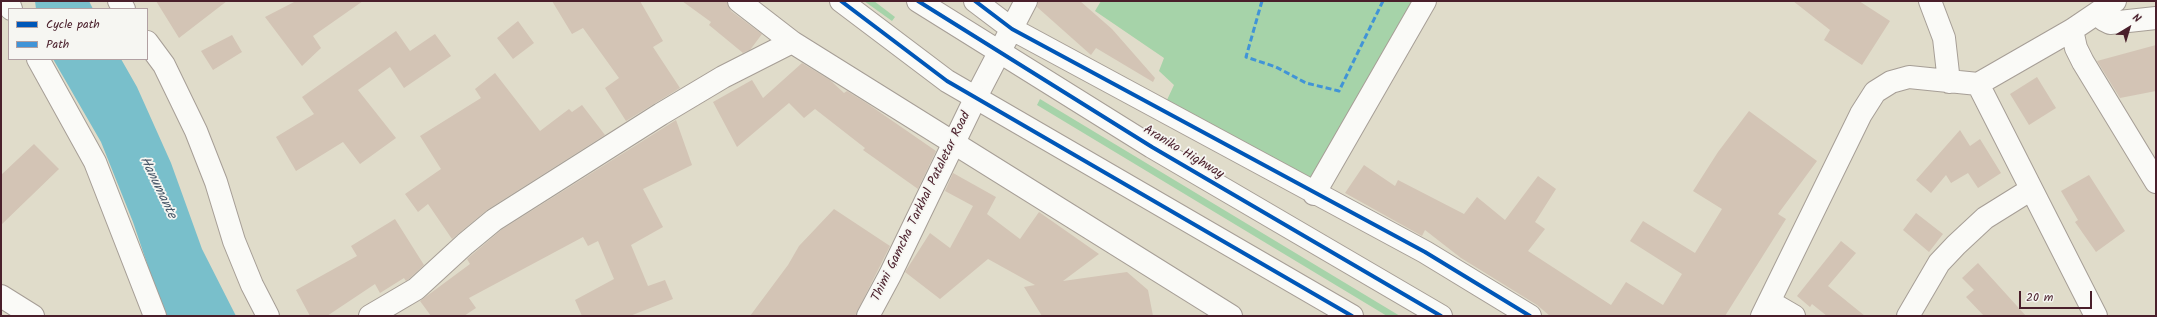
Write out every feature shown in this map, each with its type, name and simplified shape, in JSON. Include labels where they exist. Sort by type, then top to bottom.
[{"type":"main road","points":[[739,1],[792,42],[1231,316]]},
{"type":"main road","points":[[842,1],[947,81],[1352,316]]},
{"type":"main road","points":[[975,1],[1012,29],[1314,194],[1425,252],[1530,316]]},
{"type":"main road","name":"Thimi Gamcha Tarkhal Pataletar Road","points":[[868,316],[976,97],[1000,54],[1026,1]]},
{"type":"main road","points":[[1314,194],[1425,1]]},
{"type":"main road","points":[[1930,1],[1944,38],[1949,82]]},
{"type":"main road","points":[[1794,316],[1766,309],[1861,114],[1875,92],[1891,82],[1909,77],[1978,84],[2072,30],[2115,1]]},
{"type":"main road","name":"Araniko Highway","points":[[925,3],[1000,54],[1152,148],[1441,316]]},
{"type":"main road","points":[[2096,14],[2110,23],[2156,18]]},
{"type":"main road","points":[[2072,30],[2076,48],[2083,62],[2156,182]]},
{"type":"main road","points":[[370,316],[416,289],[465,244],[494,220],[661,114],[723,77],[792,42]]},
{"type":"main road","points":[[148,43],[164,65],[196,131],[216,182],[234,241],[252,285],[268,316]]},
{"type":"main road","points":[[39,60],[95,162],[155,316]]},
{"type":"main road","points":[[1978,84],[2030,190],[2096,316]]},
{"type":"main road","points":[[1908,316],[1939,263],[1956,245],[1985,218],[2030,190]]},
{"type":"main road","points":[[1,296],[33,316]]},
{"type":"green space","points":[[864,1],[874,1],[895,17],[892,21]]},
{"type":"green space","points":[[1101,1],[1416,1],[1314,184],[1224,144],[1167,100],[1174,85],[1159,71],[1164,58],[1095,11]]},
{"type":"green space","points":[[1040,99],[1400,316],[1387,316],[1037,105]]},
{"type":"water","points":[[35,1],[89,1],[92,8],[36,8]]},
{"type":"water","name":"Hanumante","points":[[54,60],[122,60],[137,87],[171,163],[202,249],[236,316],[167,316],[161,305],[133,222],[101,142]]},
{"type":"building","points":[[156,1],[227,1],[179,38]]},
{"type":"building","points":[[296,1],[363,1],[313,36],[321,48],[302,66],[265,17]]},
{"type":"building","points":[[552,1],[640,1],[663,41],[653,47],[680,88],[626,121],[605,88],[619,78],[583,28],[572,34]]},
{"type":"building","points":[[682,1],[727,1],[731,11],[762,34],[750,50],[743,53],[709,25],[711,22]]},
{"type":"building","points":[[1038,1],[1080,1],[1112,29],[1155,78],[1153,82],[1096,48],[1091,55],[1037,7]]},
{"type":"building","points":[[1793,1],[1859,1],[1890,21],[1862,65],[1824,40],[1830,30]]},
{"type":"building","points":[[518,21],[534,43],[513,59],[497,38]]},
{"type":"building","points":[[396,31],[410,51],[435,34],[451,56],[404,88],[390,67],[358,90],[396,138],[360,164],[343,142],[296,171],[276,137],[314,114],[302,97]]},
{"type":"building","points":[[232,35],[242,52],[213,70],[201,51]]},
{"type":"building","points":[[2156,45],[2156,91],[2120,98],[2097,61]]},
{"type":"building","points":[[802,63],[830,80],[844,93],[847,91],[868,104],[936,151],[918,189],[863,150],[865,148],[815,109],[804,118],[789,103],[737,147],[713,102],[752,80],[763,98]]},
{"type":"building","points":[[495,73],[540,131],[569,109],[572,112],[582,105],[605,135],[487,210],[452,239],[428,204],[418,212],[405,194],[441,169],[420,136],[481,98],[475,89]]},
{"type":"building","points":[[2037,77],[2056,108],[2029,125],[2010,94]]},
{"type":"building","points":[[1749,111],[1817,161],[1778,214],[1786,219],[1725,316],[1550,316],[1537,305],[1461,258],[1425,230],[1422,236],[1345,193],[1364,165],[1395,186],[1398,180],[1464,214],[1477,197],[1505,220],[1538,176],[1556,189],[1535,222],[1545,229],[1528,251],[1611,305],[1626,282],[1663,305],[1682,274],[1630,241],[1643,221],[1695,253],[1722,209],[1693,191],[1718,152]]},
{"type":"building","points":[[676,120],[692,165],[643,189],[663,227],[631,245],[648,286],[665,280],[673,299],[630,316],[582,316],[575,300],[614,279],[598,241],[588,246],[583,237],[469,298],[476,308],[464,316],[431,316],[420,301],[470,264],[467,259],[501,230]]},
{"type":"building","points":[[1960,130],[1970,146],[1980,139],[2001,173],[1978,188],[1968,173],[1951,183],[1946,175],[1931,193],[1916,180]]},
{"type":"building","points":[[34,144],[59,169],[1,225],[1,175]]},
{"type":"building","points":[[953,173],[996,197],[987,214],[1020,239],[1039,212],[1099,254],[1063,281],[1127,272],[1148,290],[1153,316],[1042,316],[1024,287],[1035,285],[988,259],[940,299],[905,272],[930,233],[950,248],[973,206],[945,191]]},
{"type":"building","points":[[2089,175],[2125,231],[2096,252],[2075,222],[2078,220],[2061,191]]},
{"type":"building","points":[[834,209],[890,246],[855,316],[750,316],[788,265],[799,246]]},
{"type":"building","points":[[1916,213],[1943,234],[1929,252],[1903,230]]},
{"type":"building","points":[[395,219],[424,265],[406,281],[404,278],[380,293],[375,284],[327,316],[310,316],[296,290],[357,256],[351,246]]},
{"type":"building","points":[[1841,241],[1856,253],[1828,286],[1865,316],[1827,316],[1812,304],[1810,307],[1797,296]]},
{"type":"building","points":[[1978,263],[2026,316],[1984,316],[1966,297],[1974,290],[1962,278]]},
{"type":"marked path","points":[[1262,1],[1246,57],[1276,67],[1306,83],[1339,91],[1383,1]]},
{"type":"cycle path","points":[[841,1],[947,81],[1352,316]]},
{"type":"cycle path","points":[[918,1],[1152,147],[1441,316]]},
{"type":"cycle path","points":[[975,1],[1012,29],[1425,252],[1530,316]]}]
